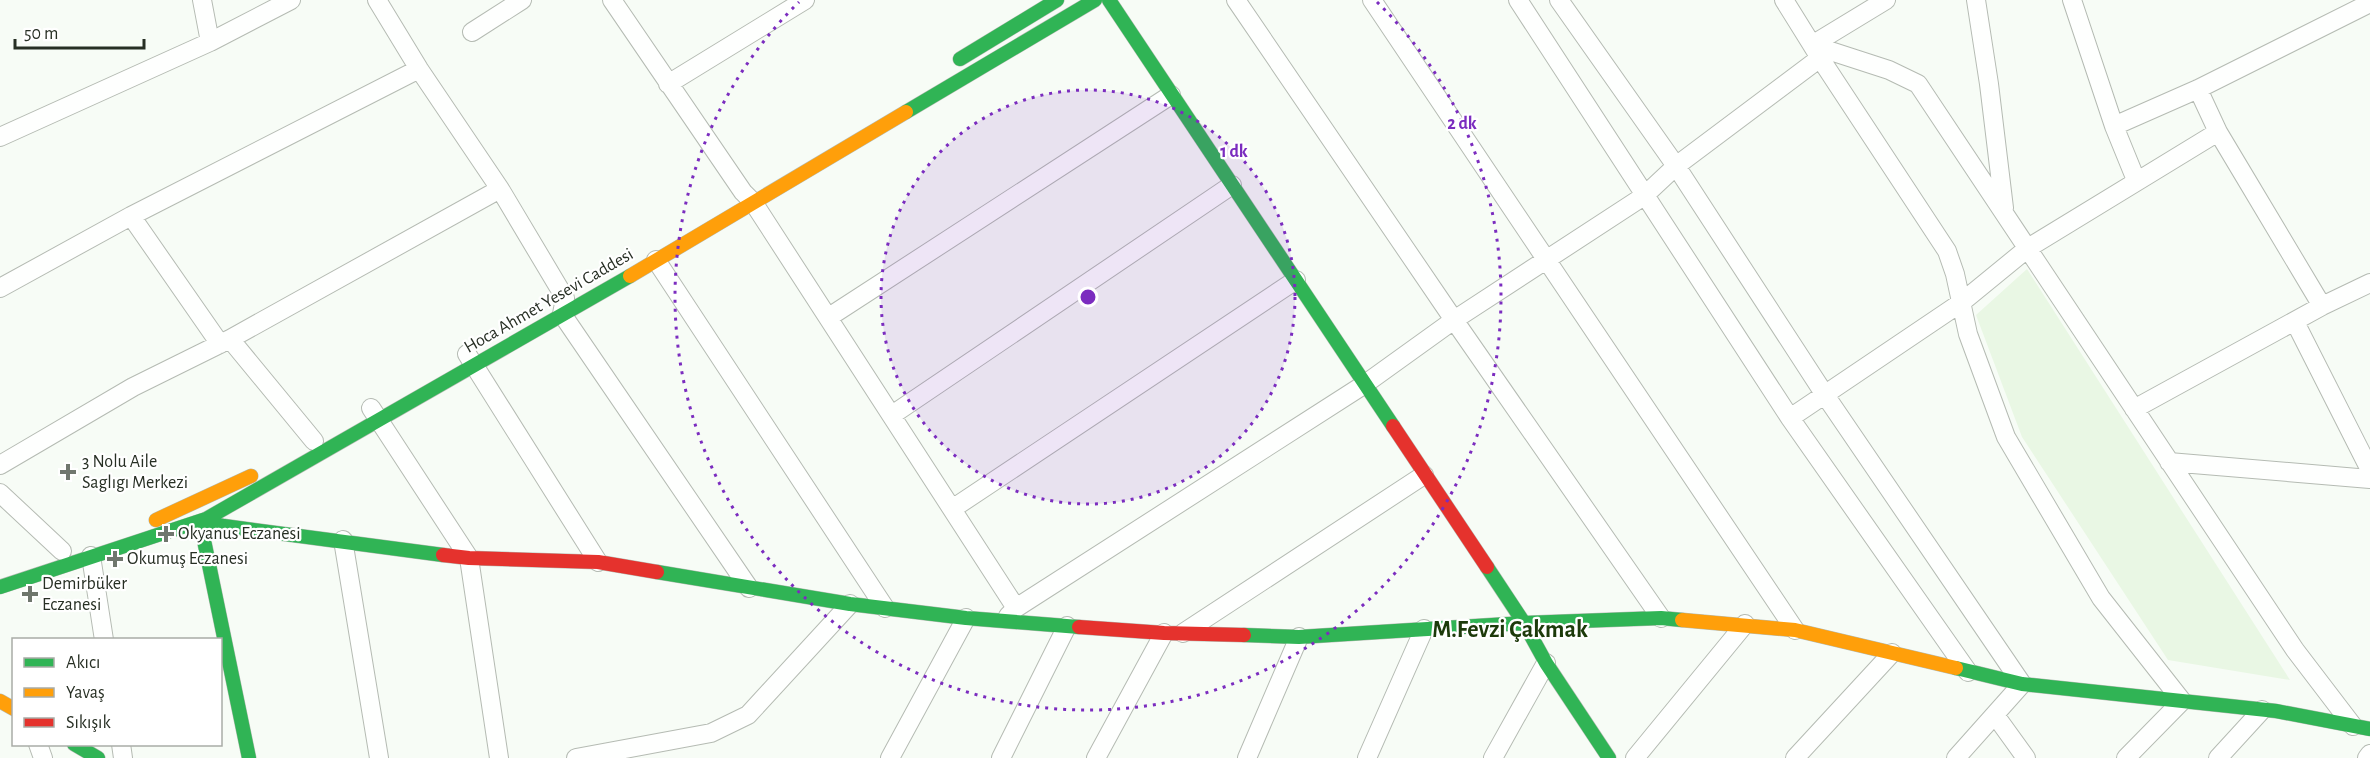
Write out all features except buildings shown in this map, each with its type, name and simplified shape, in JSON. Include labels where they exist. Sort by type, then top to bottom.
[{"type":"street","points":[[202,0],[210,42]]},
{"type":"street","points":[[0,137],[210,42],[291,0]]},
{"type":"street","points":[[377,0],[419,69],[500,189],[564,306],[749,588]]},
{"type":"street","points":[[612,0],[668,84],[750,194],[1016,608]]},
{"type":"street","points":[[668,84],[805,0]]},
{"type":"street","points":[[946,68],[1057,0]]},
{"type":"street","name":"Hoca Ahmet Yesevi Caddesi","points":[[0,587],[75,549],[200,521],[370,414],[564,306],[681,232],[1095,0]]},
{"type":"street","points":[[1109,0],[1524,623],[1546,663],[1609,758]]},
{"type":"street","points":[[1236,0],[1661,618]]},
{"type":"street","points":[[1372,0],[1795,630]]},
{"type":"street","points":[[1518,0],[1790,418],[1968,672]]},
{"type":"street","points":[[1559,0],[1676,166],[1825,394],[2022,684]]},
{"type":"street","points":[[1784,0],[1947,251],[1955,274],[1968,334],[2006,437],[2101,598],[2182,701]]},
{"type":"street","points":[[1002,621],[1016,608],[1365,384],[1454,320],[1644,196],[1676,166],[1816,51],[1858,6],[1886,0]]},
{"type":"street","points":[[1976,0],[1989,84],[2004,213]]},
{"type":"street","points":[[2072,0],[2114,126],[2136,180]]},
{"type":"street","points":[[472,32],[512,3]]},
{"type":"street","points":[[2114,126],[2198,90],[2370,3]]},
{"type":"street","points":[[1816,51],[1889,70],[1918,84],[2295,650],[2361,728]]},
{"type":"street","points":[[0,288],[131,216],[419,69]]},
{"type":"street","points":[[2198,90],[2218,132],[2322,306]]},
{"type":"street","points":[[829,316],[1171,95]]},
{"type":"street","points":[[1790,418],[1962,302],[2028,248],[2218,132]]},
{"type":"street","points":[[892,415],[1232,185]]},
{"type":"street","points":[[0,465],[133,387],[225,342],[500,189]]},
{"type":"street","name":"Hoca Ahmet Yesevi Caddesi","points":[[564,306],[656,260],[750,194]]},
{"type":"street","points":[[131,216],[225,342],[319,438],[266,468],[166,516],[145,523]]},
{"type":"street","points":[[656,260],[885,608]]},
{"type":"street","points":[[952,509],[1296,280]]},
{"type":"street","points":[[2134,409],[2322,306],[2370,284]]},
{"type":"street","points":[[2295,322],[2370,471]]},
{"type":"street","points":[[471,359],[598,562]]},
{"type":"street","points":[[370,414],[469,558],[499,758]]},
{"type":"street","points":[[2169,462],[2370,479]]},
{"type":"street","points":[[1184,633],[1424,475]]},
{"type":"street","points":[[0,493],[75,549],[104,638]]},
{"type":"street","points":[[249,758],[200,521],[469,558],[598,562],[850,604],[966,618],[1164,633],[1299,637],[1524,623],[1661,618],[1745,624],[1795,630],[2022,684],[2262,710],[2361,728]]},
{"type":"street","points":[[344,540],[379,758]]},
{"type":"street","points":[[576,758],[711,733],[748,716],[850,604]]},
{"type":"street","points":[[890,758],[966,618]]},
{"type":"street","points":[[1635,758],[1745,624]]},
{"type":"street","points":[[1001,758],[1066,626]]},
{"type":"street","points":[[1367,758],[1424,629]]},
{"type":"street","points":[[1096,758],[1164,633]]},
{"type":"street","points":[[1247,758],[1299,637]]},
{"type":"street","points":[[1795,758],[1892,653]]},
{"type":"street","points":[[1493,758],[1546,663]]},
{"type":"street","points":[[1956,758],[2022,684]]},
{"type":"street","points":[[2126,758],[2182,701]]},
{"type":"street","points":[[2218,758],[2262,710]]},
{"type":"street","points":[[1995,715],[2026,758]]},
{"type":"street","points":[[77,746],[98,758]]},
{"type":"street","points":[[2367,758],[2370,754]]},
{"type":"green space","points":[[2027,269],[2290,680],[2168,660],[2022,437],[1976,315]]},
{"type":"traffic: fast","points":[[960,59],[1057,0]]},
{"type":"traffic: fast","points":[[906,112],[1095,0]]},
{"type":"traffic: fast","points":[[1109,0],[1393,426]]},
{"type":"traffic: fast","points":[[0,587],[206,519],[630,276]]},
{"type":"traffic: fast","points":[[249,758],[200,521],[443,555]]},
{"type":"traffic: fast","points":[[1487,567],[1524,623],[1546,663],[1609,758]]},
{"type":"traffic: fast","points":[[657,572],[850,604],[966,618],[1079,627]]},
{"type":"traffic: fast","points":[[1244,635],[1299,637],[1524,623],[1661,618],[1682,620]]},
{"type":"traffic: fast","points":[[1956,668],[2022,684],[2276,711],[2370,729]]},
{"type":"traffic: fast","points":[[77,746],[98,758]]},
{"type":"traffic: slow","points":[[630,276],[906,112]]},
{"type":"traffic: slow","points":[[156,520],[251,476]]},
{"type":"traffic: slow","points":[[1682,620],[1795,630],[1956,668]]},
{"type":"traffic: slow","points":[[0,701],[12,708]]},
{"type":"traffic: jam","points":[[1393,426],[1487,567]]},
{"type":"traffic: jam","points":[[443,555],[469,558],[598,562],[657,572]]},
{"type":"traffic: jam","points":[[1079,627],[1164,633],[1244,635]]},
{"type":"place","name":"3 Nolu Aile Saglıgı Merkezi","points":[[68,472]]},
{"type":"place","name":"Okyanus Eczanesi","points":[[166,534]]},
{"type":"place","name":"Okumuş Eczanesi","points":[[115,559]]},
{"type":"place","name":"Demirbüker Eczanesi","points":[[30,594]]},
{"type":"district","name":"M.Fevzi Çakmak","points":[[1510,630]]}]
